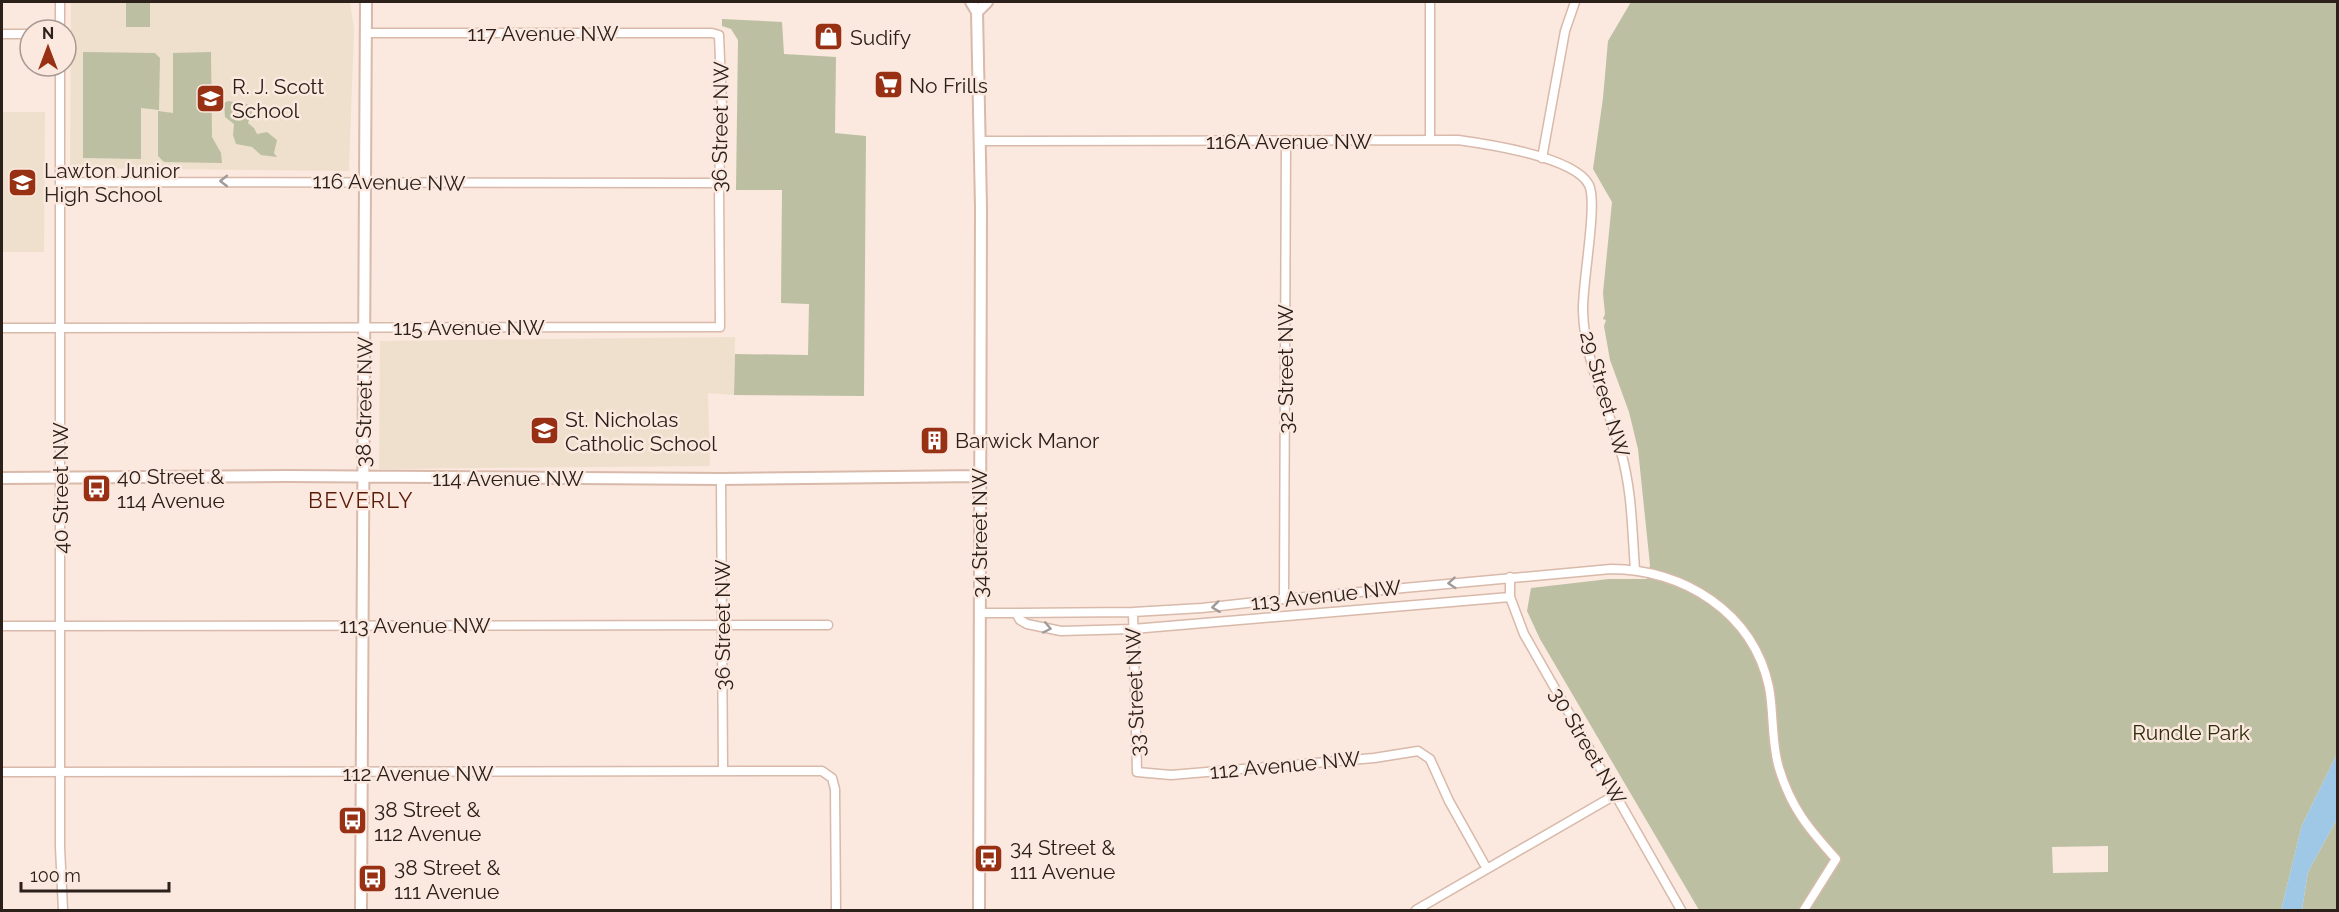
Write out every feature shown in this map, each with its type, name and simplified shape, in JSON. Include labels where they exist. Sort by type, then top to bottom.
[{"type":"street","points":[[60,2],[60,18]]},
{"type":"street","name":"38 Street NW","points":[[362,910],[366,2]]},
{"type":"street","name":"34 Street NW","points":[[971,2],[977,12],[980,141],[979,910]]},
{"type":"street","points":[[977,12],[987,2]]},
{"type":"street","points":[[1430,2],[1430,141]]},
{"type":"street","points":[[1542,158],[1564,31],[1575,2]]},
{"type":"street","name":"117 Avenue NW","points":[[366,33],[712,33],[719,35]]},
{"type":"street","points":[[2,34],[18,34]]},
{"type":"street","name":"36 Street NW","points":[[719,35],[722,108],[719,183],[720,327]]},
{"type":"street","name":"40 Street NW","points":[[60,78],[60,771],[63,910]]},
{"type":"street","name":"32 Street NW","points":[[1284,598],[1286,140]]},
{"type":"street","name":"116A Avenue NW","points":[[980,141],[1458,141],[1494,145],[1542,158],[1573,170],[1589,184]]},
{"type":"street","name":"116 Avenue NW","points":[[60,182],[719,183]]},
{"type":"street","name":"29 Street NW","points":[[1589,184],[1592,206],[1583,290],[1583,314],[1593,369],[1627,473],[1635,569]]},
{"type":"street","name":"115 Avenue NW","points":[[2,328],[720,327]]},
{"type":"street","name":"114 Avenue NW","points":[[2,478],[721,479],[979,476]]},
{"type":"street","name":"36 Street NW","points":[[721,479],[723,771]]},
{"type":"street","name":"113 Avenue NW","points":[[979,613],[1133,612],[1202,608],[1284,598],[1611,569],[1635,569],[1676,580],[1703,594],[1739,626],[1756,650],[1769,688],[1778,766],[1786,790],[1802,821],[1836,860],[1804,910]]},
{"type":"street","name":"30 Street NW","points":[[1510,577],[1510,597],[1524,634],[1681,910]]},
{"type":"street","name":"113 Avenue NW","points":[[1016,613],[1020,620],[1027,624],[1061,631],[1133,629],[1510,597]]},
{"type":"street","name":"33 Street NW","points":[[1133,612],[1137,772]]},
{"type":"street","name":"113 Avenue NW","points":[[2,626],[722,623],[828,625]]},
{"type":"street","name":"112 Avenue NW","points":[[1137,772],[1171,775],[1374,758],[1418,752],[1431,759],[1449,801],[1487,869]]},
{"type":"street","name":"112 Avenue NW","points":[[2,772],[822,771],[832,778],[836,789],[836,910]]},
{"type":"street","points":[[1416,910],[1615,795]]},
{"type":"shaded area","name":"R. J. Scott School","points":[[71,2],[350,2],[354,29],[349,171],[70,168],[71,78],[78,78],[78,18],[71,18]]},
{"type":"shaded area","name":"Lawton Junior High School","points":[[2,112],[45,112],[44,252],[2,252]]},
{"type":"shaded area","name":"St. Nicholas Catholic School","points":[[735,337],[734,395],[708,393],[710,466],[379,469],[380,341]]},
{"type":"green space","points":[[126,2],[150,2],[150,27],[126,27]]},
{"type":"green space","name":"Rundle Park","points":[[1631,2],[2337,2],[2337,754],[2302,825],[2281,910],[1699,910],[1540,639],[1527,611],[1531,588],[1609,579],[1647,579],[1650,565],[1638,449],[1629,412],[1610,360],[1604,326],[1606,320],[1603,319],[1605,314],[1603,293],[1612,202],[1593,169],[1608,41]],"holes":[[[2108,846],[2108,872],[2053,873],[2052,847]]]},
{"type":"green space","points":[[722,19],[782,22],[784,54],[836,57],[835,133],[866,136],[864,396],[734,395],[735,354],[808,355],[809,304],[781,303],[782,190],[736,190],[738,40],[731,29],[722,26]]},
{"type":"green space","points":[[83,52],[155,53],[160,58],[159,110],[141,108],[141,159],[83,158]]},
{"type":"green space","points":[[211,52],[212,137],[221,153],[222,163],[164,162],[158,156],[158,111],[173,113],[173,53]]},
{"type":"green space","points":[[228,101],[247,104],[252,112],[248,123],[257,134],[267,132],[277,140],[274,153],[277,157],[261,155],[252,147],[236,144],[233,135],[234,124],[225,117],[224,103]]},
{"type":"green space","points":[[2337,819],[2337,910],[2302,910],[2308,872]]},
{"type":"water","points":[[2337,754],[2337,819],[2308,872],[2302,910],[2281,910],[2302,825]]},
{"type":"place","name":"Sudify","points":[[829,37]]},
{"type":"place","name":"No Frills","points":[[888,85]]},
{"type":"place","name":"R. J. Scott School","points":[[211,98]]},
{"type":"place","name":"Lawton Junior High School","points":[[23,182]]},
{"type":"place","name":"St. Nicholas Catholic School","points":[[544,431]]},
{"type":"place","name":"Barwick Manor","points":[[934,440]]},
{"type":"place","name":"40 Street & 114 Avenue","points":[[96,488]]},
{"type":"place","name":"38 Street & 112 Avenue","points":[[353,821]]},
{"type":"place","name":"34 Street & 111 Avenue","points":[[989,859]]},
{"type":"place","name":"38 Street & 111 Avenue","points":[[373,879]]},
{"type":"district","name":"BEVERLY","points":[[361,500]]}]
